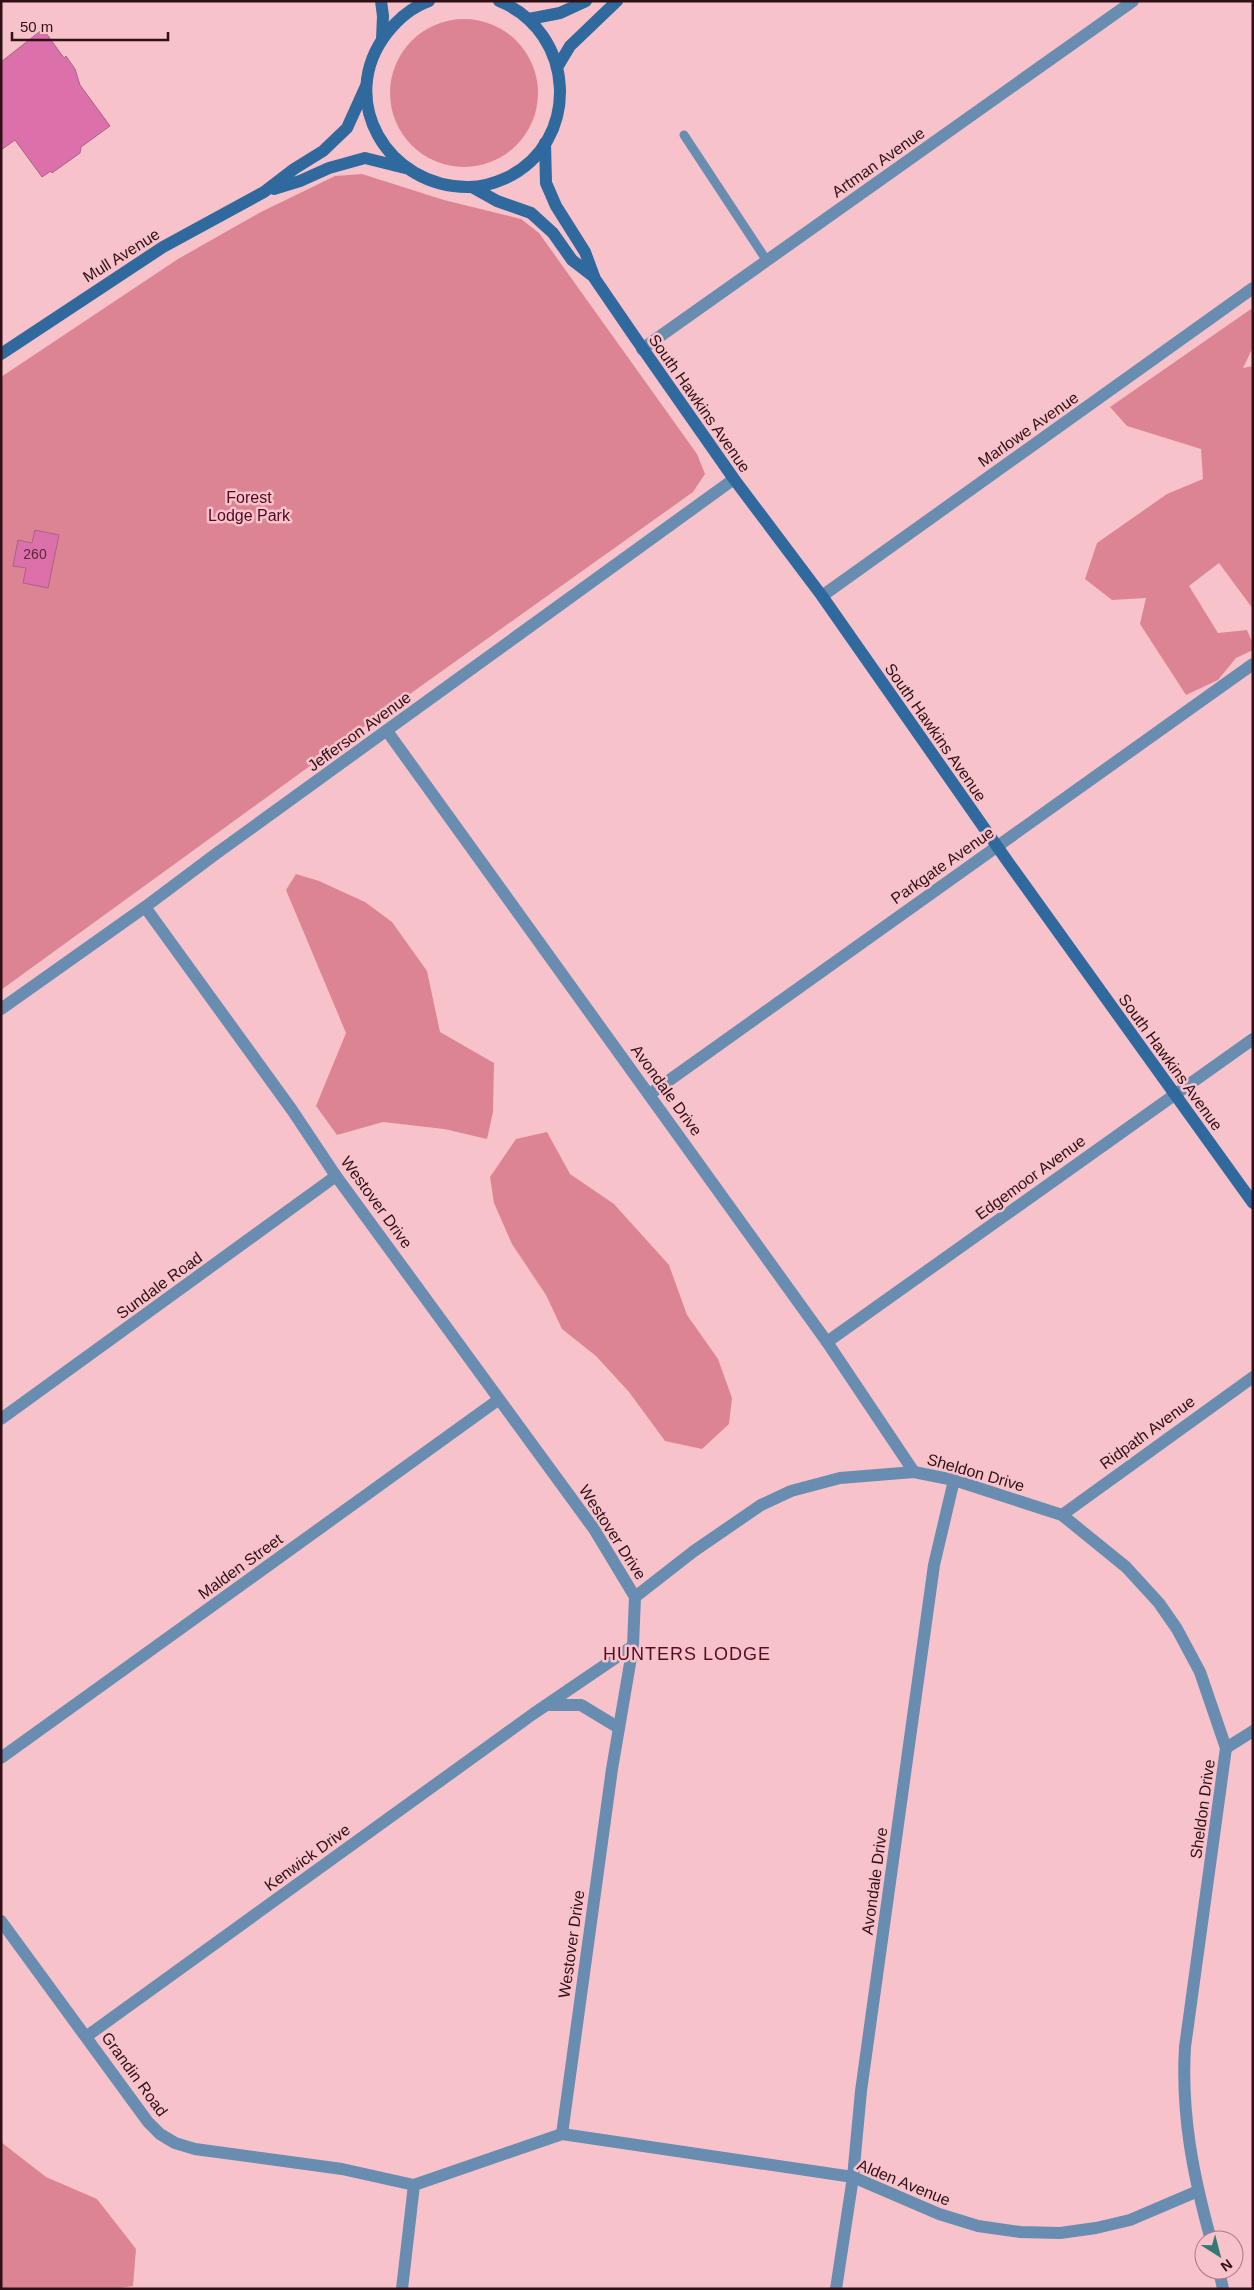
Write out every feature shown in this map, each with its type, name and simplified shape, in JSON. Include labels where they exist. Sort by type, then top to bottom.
[{"type":"main road","points":[[381,1],[384,16],[382,39]]},
{"type":"main road","points":[[429,1],[408,12],[394,24],[382,39],[372,61],[367,84],[368,108],[375,131],[388,151],[404,168],[425,180],[448,187],[472,188],[494,183],[514,174],[532,160],[545,143],[557,119],[561,93],[558,66],[547,41],[529,19],[499,1]]},
{"type":"main road","points":[[529,19],[560,13],[586,1]]},
{"type":"main road","points":[[558,66],[570,46],[616,1]]},
{"type":"main road","name":"Mull Avenue","points":[[1,354],[163,247],[264,192],[294,169],[323,151],[347,128],[367,84]]},
{"type":"main road","name":"South Hawkins Avenue","points":[[545,143],[546,184],[556,206],[585,252],[595,278],[642,349],[734,479],[822,596],[997,847],[1253,1203]]},
{"type":"main road","name":"Mull Avenue","points":[[264,192],[300,181],[329,168],[365,158],[404,168]]},
{"type":"main road","name":"South Hawkins Avenue","points":[[472,188],[497,201],[531,213],[552,233],[572,260],[595,278]]},
{"type":"street","name":"Artman Avenue","points":[[642,349],[1133,1]]},
{"type":"street","name":"Marlowe Avenue","points":[[822,596],[1253,288]]},
{"type":"street","name":"Jefferson Avenue","points":[[1,1009],[145,907],[734,479]]},
{"type":"street","name":"Parkgate Avenue","points":[[650,1094],[1253,664]]},
{"type":"street","name":"Avondale Drive","points":[[387,731],[827,1342],[914,1472]]},
{"type":"street","name":"Westover Drive","points":[[145,907],[292,1110],[336,1176],[594,1529],[635,1597],[633,1646],[619,1728],[562,2134]]},
{"type":"street","name":"Edgemoor Avenue","points":[[827,1342],[1253,1039]]},
{"type":"street","name":"Sundale Road","points":[[1,1419],[336,1176]]},
{"type":"street","name":"Ridpath Avenue","points":[[1062,1515],[1253,1377]]},
{"type":"street","name":"Malden Street","points":[[1,1758],[498,1400]]},
{"type":"street","name":"Sheldon Drive","points":[[635,1597],[702,1546],[761,1505],[791,1491],[840,1478],[914,1472],[954,1480],[1062,1515],[1126,1567],[1159,1603],[1177,1629],[1200,1672],[1226,1748],[1185,2046],[1183,2080],[1185,2119],[1198,2191],[1208,2230]]},
{"type":"street","name":"Avondale Drive","points":[[836,2289],[853,2177],[861,2092],[934,1564],[954,1480]]},
{"type":"street","name":"Kenwick Drive","points":[[87,2036],[547,1705],[633,1646]]},
{"type":"street","points":[[547,1705],[581,1705],[619,1728]]},
{"type":"street","points":[[1226,1748],[1253,1731]]},
{"type":"street","name":"Grandin Road","points":[[1,1921],[87,2036],[148,2122],[160,2134],[175,2143],[211,2152],[342,2169],[414,2185]]},
{"type":"street","name":"Alden Avenue","points":[[562,2134],[853,2177],[939,2214],[978,2226],[1020,2232],[1060,2233],[1096,2228],[1130,2220],[1198,2191]]},
{"type":"street","points":[[402,2289],[414,2185],[562,2134]]},
{"type":"lane","points":[[684,135],[767,261]]},
{"type":"green space","points":[[464,19],[492,25],[516,41],[532,65],[538,93],[532,121],[516,145],[492,161],[464,167],[436,161],[412,145],[396,121],[390,93],[396,65],[412,41],[436,25]]},
{"type":"green space","name":"Forest Lodge Park","points":[[362,174],[444,200],[521,219],[539,233],[697,454],[705,474],[693,492],[372,721],[1,990],[1,377],[178,259],[261,212],[335,176]]},
{"type":"green space","points":[[1251,309],[1253,312],[1253,347],[1243,368],[1253,366],[1253,609],[1219,563],[1189,586],[1218,633],[1247,630],[1253,644],[1253,650],[1236,658],[1218,680],[1186,695],[1140,624],[1146,598],[1112,600],[1085,579],[1097,543],[1167,494],[1203,479],[1201,449],[1127,426],[1110,407]]},
{"type":"green space","points":[[296,874],[319,881],[365,902],[392,922],[427,971],[440,1032],[494,1063],[493,1112],[487,1139],[444,1129],[383,1122],[337,1135],[316,1106],[346,1033],[286,890]]},
{"type":"green space","points":[[547,1132],[570,1174],[614,1204],[669,1265],[687,1315],[718,1359],[732,1398],[729,1424],[702,1449],[665,1441],[629,1392],[596,1356],[562,1329],[546,1295],[512,1244],[494,1203],[490,1177],[516,1139]]},
{"type":"green space","points":[[1,2142],[46,2177],[97,2199],[136,2249],[133,2286],[113,2289],[1,2289]]},
{"type":"building","points":[[43,29],[64,58],[66,56],[75,69],[80,85],[110,126],[81,147],[80,153],[52,173],[51,171],[42,177],[15,140],[1,150],[1,62]]},
{"type":"building","points":[[35,530],[59,535],[48,588],[23,583],[26,568],[13,566],[18,540],[32,543]]},
{"type":"district","name":"HUNTERS LODGE","points":[[687,1654]]}]
